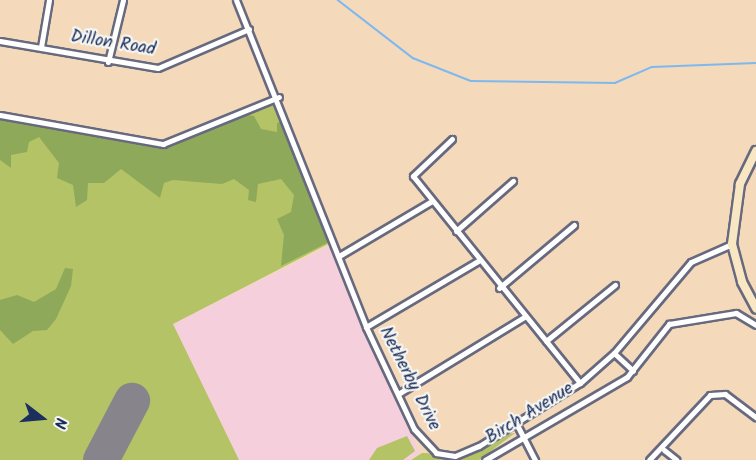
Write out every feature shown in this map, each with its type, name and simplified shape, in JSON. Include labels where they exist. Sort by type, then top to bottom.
[{"type":"main road","points":[[756,151],[740,184],[732,244],[742,282],[756,308]]},
{"type":"street","points":[[40,47],[49,0]]},
{"type":"street","points":[[108,62],[123,0]]},
{"type":"street","name":"Netherby Drive","points":[[236,0],[279,97],[366,327],[423,441],[443,455],[465,452],[580,383],[614,353],[691,262],[732,244]]},
{"type":"street","name":"Dillon Road","points":[[0,41],[108,62],[158,69],[249,29]]},
{"type":"street","points":[[0,115],[164,144],[279,97]]},
{"type":"street","points":[[453,139],[413,172],[432,201],[499,288],[580,383]]},
{"type":"street","points":[[456,231],[513,181]]},
{"type":"street","points":[[339,256],[432,201]]},
{"type":"street","points":[[499,288],[574,225]]},
{"type":"street","points":[[366,327],[478,261]]},
{"type":"street","points":[[546,341],[615,285]]},
{"type":"street","points":[[614,353],[633,371],[669,324],[735,313],[756,325]]},
{"type":"street","points":[[398,394],[524,317]]},
{"type":"street","name":"Birch Avenue","points":[[484,460],[633,371]]},
{"type":"street","points":[[649,460],[664,450],[710,395],[725,394],[756,417]]},
{"type":"street","points":[[516,423],[535,460]]},
{"type":"street","points":[[664,450],[677,460]]},
{"type":"shaded area","points":[[331,245],[420,453],[410,460],[239,460],[173,324]]},
{"type":"green space","points":[[270,104],[278,106],[330,243],[173,324],[239,460],[0,460],[0,118],[164,146]]},
{"type":"green space","points":[[247,115],[254,116],[261,129],[277,132],[277,123],[283,121],[329,242],[281,266],[284,235],[277,219],[291,212],[294,195],[281,179],[258,184],[256,202],[248,200],[249,190],[234,179],[222,184],[173,180],[164,183],[160,198],[121,169],[104,183],[88,183],[87,200],[76,207],[73,185],[57,178],[59,163],[39,137],[29,142],[27,152],[11,155],[11,168],[0,160],[0,119],[164,147]]},
{"type":"green space","points":[[65,268],[73,269],[71,286],[56,319],[47,330],[33,331],[13,344],[0,330],[0,300],[17,295],[34,302],[56,289]]},
{"type":"green space","points":[[515,433],[479,460],[451,460],[504,434]]},
{"type":"green space","points":[[407,436],[415,451],[403,460],[369,460],[377,448]]},
{"type":"green space","points":[[422,453],[427,453],[448,460],[411,460]]},
{"type":"waterway","points":[[338,0],[413,58],[471,81],[615,83],[652,67],[756,63]]},
{"type":"runway","points":[[101,460],[132,401]]}]
